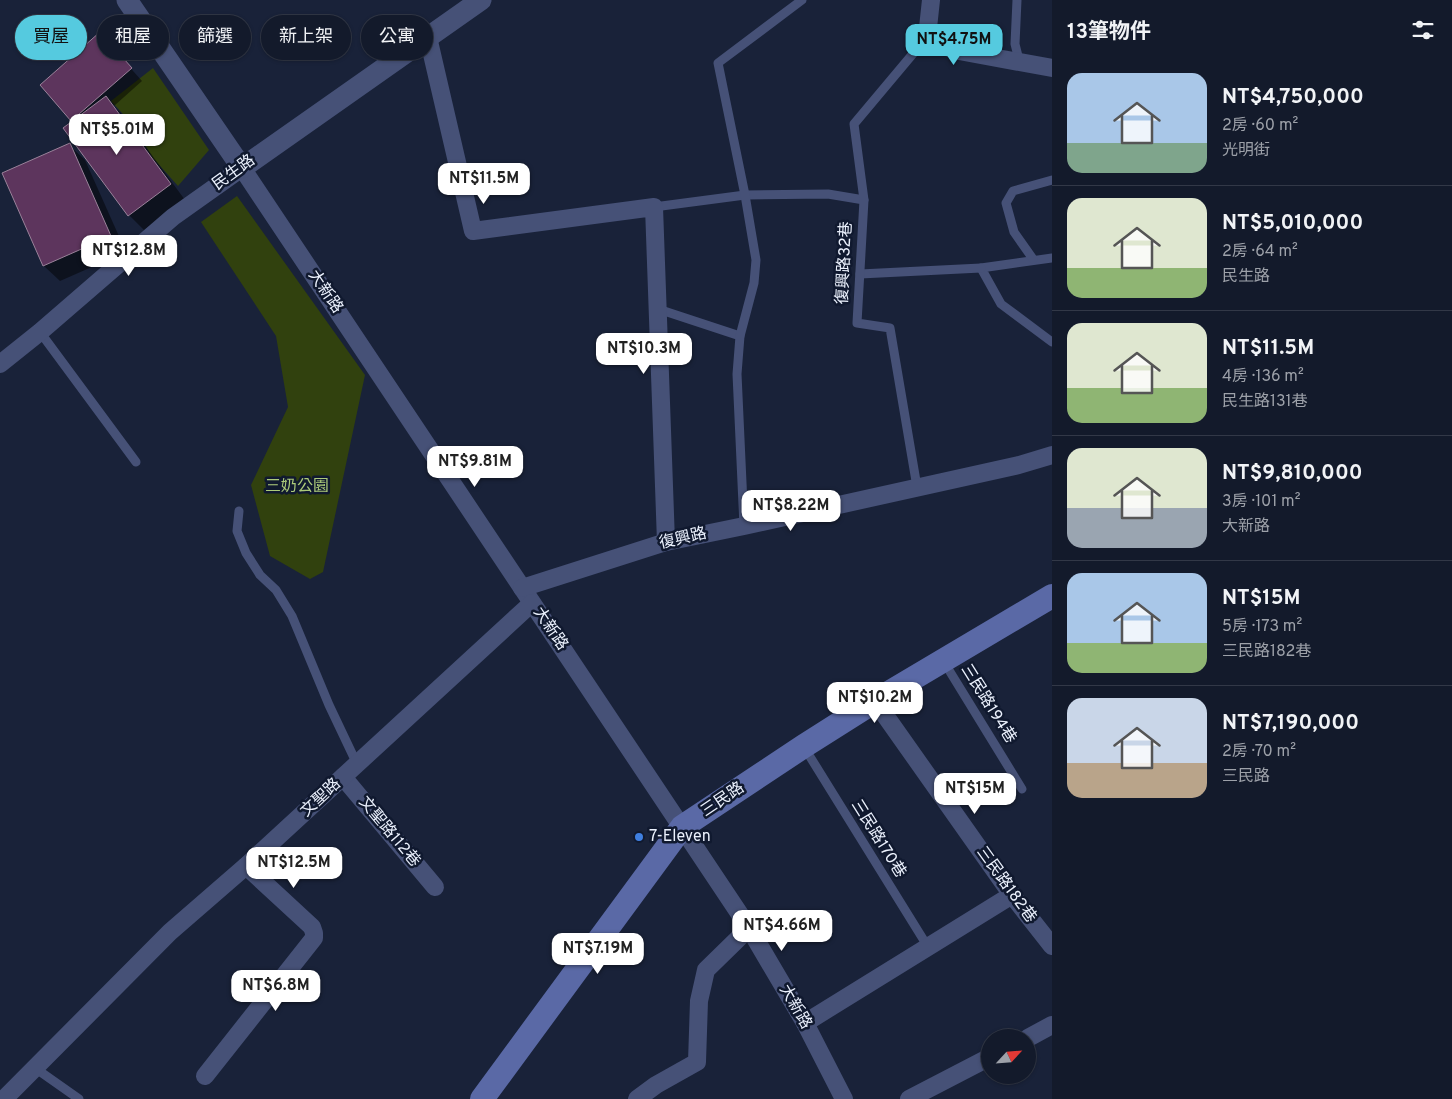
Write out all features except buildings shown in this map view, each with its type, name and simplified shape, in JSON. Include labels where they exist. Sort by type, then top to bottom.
[{"type":"main road","name":"三民路","points":[[482,1099],[682,827],[875,701],[1052,596]]},
{"type":"street","points":[[127,0],[242,168]]},
{"type":"street","name":"民生路","points":[[433,34],[481,0]]},
{"type":"street","points":[[931,0],[927,37],[930,42],[959,51],[1019,60],[1052,68]]},
{"type":"street","points":[[433,59],[473,231],[654,207],[666,542]]},
{"type":"street","name":"民生路","points":[[0,364],[174,218],[397,60]]},
{"type":"street","name":"大新路","points":[[242,168],[749,928],[805,1023],[844,1099]]},
{"type":"street","name":"復興路","points":[[522,588],[666,542],[1019,465],[1052,455]]},
{"type":"street","name":"文聖路","points":[[4,1099],[170,932],[246,866],[532,603]]},
{"type":"street","name":"三民路182巷","points":[[875,701],[1012,895],[1052,946]]},
{"type":"street","name":"文聖路112巷","points":[[343,777],[435,887]]},
{"type":"street","points":[[205,1076],[314,938],[312,928],[246,866]]},
{"type":"street","points":[[805,1023],[1012,895]]},
{"type":"street","points":[[637,1099],[656,1085],[697,1062],[699,1001],[706,970],[749,928]]},
{"type":"street","points":[[1036,1034],[1052,1025]]},
{"type":"street","points":[[909,1099],[981,1062]]},
{"type":"lane","points":[[744,526],[737,374],[740,336],[754,283],[756,260],[745,195],[718,63],[802,0]]},
{"type":"lane","points":[[1018,0],[1015,44],[1019,60]]},
{"type":"lane","name":"復興路32巷","points":[[917,487],[890,328],[857,324],[864,200],[854,124],[927,37]]},
{"type":"lane","points":[[1033,259],[1014,232],[1006,203],[1014,191],[1052,180]]},
{"type":"lane","points":[[654,207],[745,195],[828,194],[864,200]]},
{"type":"lane","points":[[860,274],[981,268],[1033,259],[1052,258]]},
{"type":"lane","points":[[981,268],[1002,304],[1052,342]]},
{"type":"lane","points":[[658,309],[740,336]]},
{"type":"lane","points":[[40,332],[136,462]]},
{"type":"lane","points":[[239,511],[237,531],[246,553],[260,576],[276,590],[292,616],[329,705],[357,764]]},
{"type":"lane","name":"三民路194巷","points":[[943,660],[1022,789]]},
{"type":"lane","name":"三民路170巷","points":[[804,746],[928,947]]},
{"type":"lane","points":[[35,1068],[79,1099]]},
{"type":"green space","points":[[153,68],[209,150],[178,186],[153,158],[132,124],[111,101]]},
{"type":"green space","name":"三奶公園","points":[[237,196],[365,375],[323,572],[310,579],[270,556],[251,485],[288,407],[276,336],[201,222]]},
{"type":"place","name":"7-Eleven","points":[[639,837]]}]
